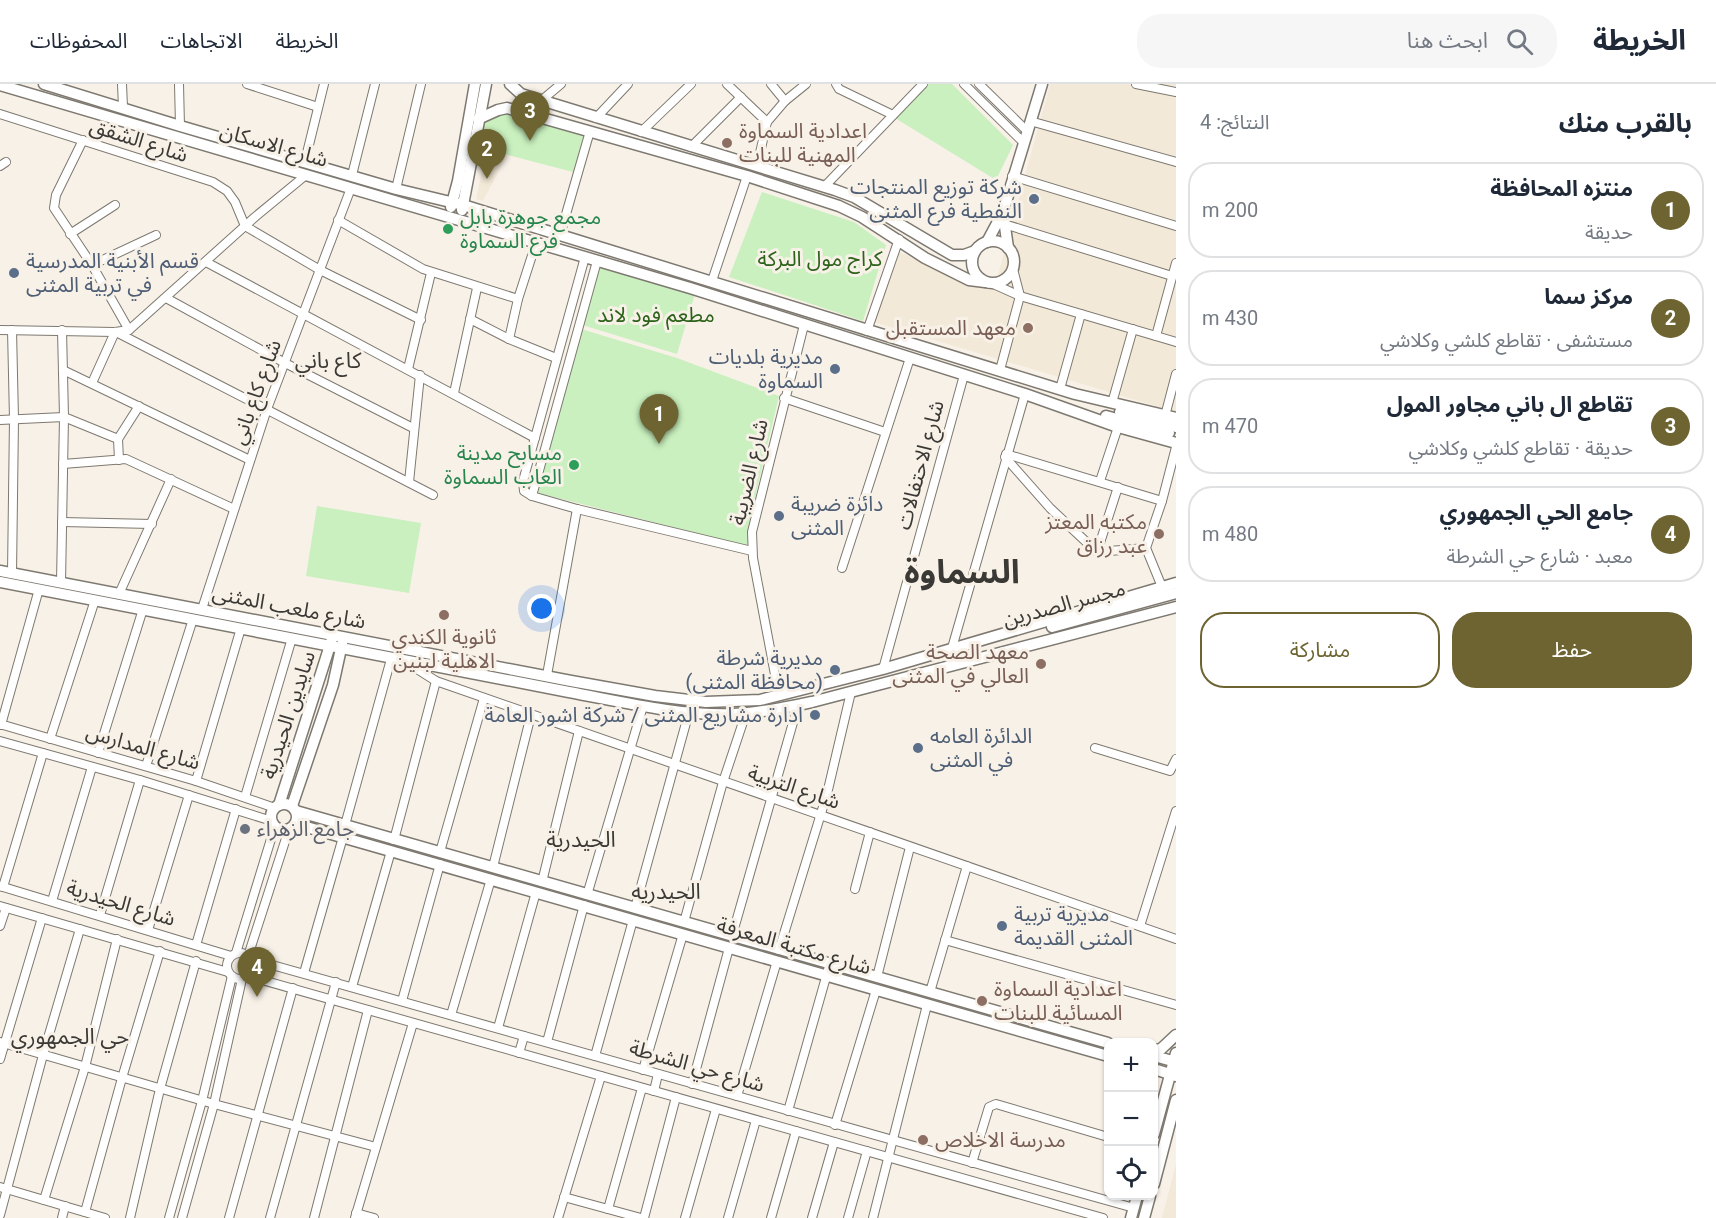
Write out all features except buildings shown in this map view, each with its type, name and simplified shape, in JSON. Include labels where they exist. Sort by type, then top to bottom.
[{"type":"main road","name":"شارع الاسكان","points":[[44,84],[423,196],[536,243],[1062,407],[1118,419]]},
{"type":"main road","points":[[476,84],[459,211],[503,218],[1060,390],[1171,417]]},
{"type":"main road","points":[[423,196],[439,196],[451,191],[462,182],[486,84]]},
{"type":"main road","points":[[510,84],[521,94],[854,197],[952,255],[964,255],[975,251],[987,242],[1003,212],[1012,176],[1042,84]]},
{"type":"main road","name":"شارع الاسكان","points":[[0,85],[448,217],[459,211]]},
{"type":"main road","points":[[518,111],[516,101],[521,94]]},
{"type":"main road","points":[[478,119],[507,108],[747,176],[839,206],[862,217],[925,258],[969,280],[988,283],[1005,279],[1013,269],[1012,254],[1008,248],[1002,243],[987,242]]},
{"type":"main road","points":[[462,182],[476,204],[503,218]]},
{"type":"main road","points":[[1003,212],[1008,248]]},
{"type":"main road","points":[[975,251],[972,264],[974,271],[988,283]]},
{"type":"main road","points":[[1075,394],[1118,419],[1176,445]]},
{"type":"main road","points":[[1118,419],[1176,427]]},
{"type":"main road","points":[[1118,419],[1176,435]]},
{"type":"main road","name":"شارع ملعب المثنى","points":[[0,571],[123,598],[202,609],[337,642],[391,659],[643,706],[689,712],[746,713],[798,705],[966,661]]},
{"type":"main road","name":"شارع ملعب المثنى","points":[[0,582],[95,600],[123,598],[143,609],[292,638],[337,642],[547,675],[655,696],[706,702],[744,702],[779,696],[957,647]]},
{"type":"main road","points":[[957,647],[1176,583]]},
{"type":"main road","name":"مجسر الصدرين","points":[[966,661],[1000,644],[1176,593]]},
{"type":"main road","name":"مجسر الصدرين","points":[[957,647],[1000,644],[1176,600]]},
{"type":"main road","points":[[966,661],[1024,648],[1176,607]]},
{"type":"main road","name":"سايدين الحيدرية","points":[[277,806],[337,642]]},
{"type":"main road","name":"سايدين الحيدرية","points":[[294,809],[333,685],[337,642]]},
{"type":"main road","points":[[569,692],[571,681]]},
{"type":"main road","points":[[286,804],[294,809],[292,826],[282,830],[274,824],[272,814],[277,806],[286,804]]},
{"type":"main road","name":"شارع مكتبة المعرفة","points":[[294,809],[345,825],[440,864],[491,879],[539,887],[586,900],[635,908],[684,922],[732,936],[826,975],[1104,1055]]},
{"type":"main road","name":"شارع مكتبة المعرفة","points":[[292,826],[343,837],[440,852],[493,867],[539,887]]},
{"type":"main road","name":"شارع مكتبة المعرفة","points":[[586,900],[633,920],[729,948],[830,963],[1104,1042]]},
{"type":"main road","points":[[1158,1049],[1176,1035]]},
{"type":"main road","points":[[1158,1057],[1175,1059],[1173,1075],[1158,1122]]},
{"type":"main road","points":[[1158,1070],[1173,1075]]},
{"type":"main road","points":[[1158,1168],[1176,1100]]},
{"type":"main road","points":[[1144,1218],[1149,1200]]},
{"type":"street","points":[[122,84],[123,107]]},
{"type":"street","points":[[179,84],[180,126]]},
{"type":"street","points":[[247,84],[318,107]]},
{"type":"street","points":[[305,161],[324,84]]},
{"type":"street","points":[[352,175],[375,84]]},
{"type":"street","points":[[396,189],[421,84]]},
{"type":"street","points":[[542,100],[561,84]]},
{"type":"street","points":[[596,118],[628,84]]},
{"type":"street","points":[[641,132],[691,84]]},
{"type":"street","points":[[727,84],[767,122]]},
{"type":"street","points":[[771,84],[785,101]]},
{"type":"street","points":[[757,166],[767,122],[785,101],[806,84]]},
{"type":"street","points":[[837,84],[839,89],[893,115]]},
{"type":"street","points":[[824,186],[923,84]]},
{"type":"street","points":[[964,84],[1024,143]]},
{"type":"street","points":[[1136,84],[1176,92]]},
{"type":"street","points":[[984,85],[1029,126],[1176,162]]},
{"type":"street","points":[[691,147],[741,97]]},
{"type":"street","name":"شارع الشقق","points":[[0,114],[213,182],[227,191],[235,202],[245,226]]},
{"type":"street","points":[[560,235],[590,131]]},
{"type":"street","points":[[83,140],[54,201],[57,214],[92,265],[129,330]]},
{"type":"street","points":[[0,330],[115,332],[129,330],[245,226],[306,175]]},
{"type":"street","points":[[712,281],[747,176]]},
{"type":"street","points":[[1012,176],[1176,226]]},
{"type":"street","name":"شارع كاع باني","points":[[202,609],[267,409],[351,188]]},
{"type":"street","points":[[70,234],[115,205]]},
{"type":"street","points":[[338,220],[431,273],[518,299]]},
{"type":"street","points":[[1004,224],[1172,276]]},
{"type":"street","points":[[245,226],[320,270],[421,320]]},
{"type":"street","points":[[92,265],[156,235]]},
{"type":"street","points":[[867,331],[898,239]]},
{"type":"street","points":[[509,339],[518,299],[536,243]]},
{"type":"street","points":[[585,257],[523,481],[524,490],[532,496],[752,551]]},
{"type":"street","points":[[532,496],[597,261]]},
{"type":"street","points":[[206,262],[535,438]]},
{"type":"street","points":[[1156,336],[1176,263]]},
{"type":"street","points":[[1000,370],[1020,296],[1013,269]]},
{"type":"street","points":[[408,369],[431,273]]},
{"type":"street","points":[[988,283],[1020,296],[1176,342]]},
{"type":"street","points":[[454,393],[477,288]]},
{"type":"street","points":[[166,298],[285,363],[413,428]]},
{"type":"street","points":[[1060,390],[1081,314]]},
{"type":"street","points":[[470,319],[509,339],[556,358]]},
{"type":"street","name":"شارع الضريبة","points":[[779,696],[752,551],[753,522],[804,325]]},
{"type":"street","points":[[1112,403],[1133,329]]},
{"type":"street","points":[[12,330],[14,419],[12,574]]},
{"type":"street","points":[[61,583],[64,417],[62,330]]},
{"type":"street","points":[[92,383],[115,332]]},
{"type":"street","points":[[115,332],[433,495]]},
{"type":"street","points":[[842,568],[910,358]]},
{"type":"street","points":[[63,370],[250,460]]},
{"type":"street","points":[[1171,417],[1176,374]]},
{"type":"street","points":[[409,482],[420,375]]},
{"type":"street","name":"شارع الاحتفالات","points":[[883,669],[964,375]]},
{"type":"street","points":[[957,647],[1006,455],[1025,394]]},
{"type":"street","points":[[784,398],[885,432]]},
{"type":"street","points":[[119,460],[118,439],[139,406]]},
{"type":"street","points":[[0,420],[64,417],[118,439]]},
{"type":"street","points":[[1100,482],[1118,419]]},
{"type":"street","points":[[1162,587],[1146,548],[1162,501],[1176,445]]},
{"type":"street","points":[[1006,455],[1162,501]]},
{"type":"street","points":[[1006,455],[1050,508],[1097,552],[1146,548]]},
{"type":"street","points":[[63,464],[134,461],[234,509]]},
{"type":"street","points":[[123,598],[171,479]]},
{"type":"street","points":[[1097,552],[1118,488]]},
{"type":"street","points":[[547,675],[577,508]]},
{"type":"street","points":[[63,522],[152,524]]},
{"type":"street","points":[[1,725],[39,590]]},
{"type":"street","points":[[50,739],[95,600]]},
{"type":"street","points":[[98,753],[143,609]]},
{"type":"street","points":[[146,766],[193,619]]},
{"type":"street","points":[[196,781],[241,628]]},
{"type":"street","points":[[244,797],[292,638]]},
{"type":"street","points":[[345,825],[391,659]]},
{"type":"street","name":"شارع التربية","points":[[405,661],[436,681],[1176,939]]},
{"type":"street","points":[[352,987],[393,845],[436,681]]},
{"type":"street","points":[[737,1096],[827,794],[851,692]]},
{"type":"street","points":[[440,852],[484,698]]},
{"type":"street","points":[[732,936],[798,705]]},
{"type":"street","points":[[547,1042],[643,706]]},
{"type":"street","points":[[635,908],[689,712]]},
{"type":"street","points":[[684,922],[723,782],[746,713]]},
{"type":"street","points":[[493,867],[531,715]]},
{"type":"street","name":"شارع المدارس","points":[[1,725],[277,806]]},
{"type":"street","points":[[498,1028],[539,887],[579,731]]},
{"type":"street","name":"شارع المدارس","points":[[0,741],[140,780],[274,824]]},
{"type":"street","points":[[1095,748],[1170,771],[1176,759]]},
{"type":"street","points":[[2,886],[43,753]]},
{"type":"street","points":[[52,901],[92,767]]},
{"type":"street","points":[[100,915],[140,780]]},
{"type":"street","points":[[148,930],[189,795]]},
{"type":"street","points":[[196,945],[237,810]]},
{"type":"street","points":[[1140,926],[1176,811]]},
{"type":"street","points":[[169,1218],[202,1101],[230,974],[226,963],[233,955],[274,824]]},
{"type":"street","points":[[182,1218],[214,1104],[245,978],[253,966],[250,957],[292,826]]},
{"type":"street","points":[[855,889],[870,832]]},
{"type":"street","points":[[304,973],[343,837]]},
{"type":"street","points":[[878,977],[910,847]]},
{"type":"street","points":[[402,1001],[440,864]]},
{"type":"street","points":[[930,992],[967,866]]},
{"type":"street","points":[[451,1015],[491,879]]},
{"type":"street","name":"شارع الحيدرية","points":[[2,886],[233,955]]},
{"type":"street","points":[[0,926],[3,907]]},
{"type":"street","name":"شارع الحيدرية","points":[[3,907],[160,951],[230,974]]},
{"type":"street","points":[[0,1059],[2,1043],[42,918]]},
{"type":"street","points":[[595,1056],[633,920]]},
{"type":"street","points":[[0,1215],[3,1188],[80,929]]},
{"type":"street","points":[[643,1070],[683,934]]},
{"type":"street","points":[[44,1200],[85,1067],[117,939]]},
{"type":"street","points":[[945,940],[1176,1005]]},
{"type":"street","points":[[692,1084],[729,948]]},
{"type":"street","points":[[85,1212],[160,951]]},
{"type":"street","points":[[233,955],[242,953],[250,957]]},
{"type":"street","name":"شارع حي الشرطة","points":[[250,957],[893,1140],[1132,1213]]},
{"type":"street","points":[[130,1218],[160,1089],[196,962]]},
{"type":"street","points":[[788,1111],[830,963]]},
{"type":"street","points":[[230,974],[245,978]]},
{"type":"street","name":"شارع حي الشرطة","points":[[245,978],[293,988],[1103,1218]]},
{"type":"street","points":[[270,1218],[336,982]]},
{"type":"street","points":[[229,1218],[293,988]]},
{"type":"street","points":[[835,1125],[876,990]]},
{"type":"street","points":[[873,1218],[927,1005]]},
{"type":"street","points":[[314,1218],[368,1010]]},
{"type":"street","points":[[374,1218],[356,1215],[413,1023]]},
{"type":"street","points":[[519,1053],[524,1036]]},
{"type":"street","points":[[2,1043],[202,1101],[376,1147]]},
{"type":"street","points":[[654,1091],[658,1074]]},
{"type":"street","points":[[558,1218],[601,1076]]},
{"type":"street","points":[[608,1209],[642,1088]]},
{"type":"street","points":[[564,1197],[642,1218],[676,1097]]},
{"type":"street","points":[[972,1163],[985,1115],[989,1107],[996,1104],[1104,1136]]},
{"type":"street","points":[[685,1218],[716,1109]]},
{"type":"street","points":[[729,1218],[756,1120]]},
{"type":"street","points":[[771,1218],[796,1131]]},
{"type":"street","points":[[812,1218],[834,1142]]},
{"type":"street","points":[[848,1218],[867,1151]]},
{"type":"street","points":[[3,1188],[105,1218]]},
{"type":"street","points":[[62,1218],[65,1206]]},
{"type":"shaded area","points":[[1050,84],[1176,84],[1176,412],[874,322],[895,251],[995,286]]},
{"type":"shaded area","points":[[486,154],[505,159],[483,201],[476,199]]},
{"type":"shaded area","points":[[1176,1164],[1176,1218],[1162,1218]]},
{"type":"green space","points":[[927,84],[952,84],[1013,145],[996,180],[895,118]]},
{"type":"green space","points":[[507,112],[584,134],[573,172],[477,147],[481,123]]},
{"type":"green space","name":"كراج مول البركة","points":[[762,192],[854,222],[886,245],[863,321],[729,277]]},
{"type":"green space","name":"مطعم فود لاند","points":[[600,267],[695,294],[677,354],[579,324]]},
{"type":"green space","points":[[581,329],[677,358],[779,396],[748,527],[748,546],[538,493]]},
{"type":"green space","points":[[317,506],[421,523],[409,593],[306,576]]},
{"type":"place","name":"تقاطع ال باني مجاور المول","points":[[530,141]]},
{"type":"place","name":"اعدادية السماوة المهنية للبنات","points":[[727,143]]},
{"type":"place","name":"مركز سما","points":[[487,179]]},
{"type":"place","name":"شركة توزيع المنتجات النفطية فرع المثنى","points":[[1034,199]]},
{"type":"place","name":"مجمع جوهرة بابل فرع السماوة","points":[[448,229]]},
{"type":"place","name":"قسم الأبنية المدرسية في تربية المثنى","points":[[14,273]]},
{"type":"place","name":"معهد المستقبل","points":[[1028,328]]},
{"type":"place","name":"مديرية بلديات السماوة","points":[[835,369]]},
{"type":"place","name":"منتزه المحافظة","points":[[659,444]]},
{"type":"place","name":"مسابح مدينة العاب السماوة","points":[[574,465]]},
{"type":"place","name":"دائرة ضريبة المثنى","points":[[779,516]]},
{"type":"place","name":"مكتبه المعتز عبد رزاق","points":[[1159,534]]},
{"type":"place","name":"ثانوية الكندي الاهلية لبنين","points":[[444,615]]},
{"type":"place","name":"معهد الصحة العالي في المثنى","points":[[1041,664]]},
{"type":"place","name":"مديرية شرطة (محافظة المثنى)","points":[[835,670]]},
{"type":"place","name":"ادارة مشاريع المثنى / شركة اشور العامة","points":[[815,715]]},
{"type":"place","name":"الدائرة العامه في المثنى","points":[[918,748]]},
{"type":"place","name":"جامع الزهراء","points":[[245,829]]},
{"type":"place","name":"مديرية تربية المثنى القديمة","points":[[1002,926]]},
{"type":"place","name":"جامع الحي الجمهوري","points":[[257,997]]},
{"type":"place","name":"اعدادية السماوة المسائية للبنات","points":[[982,1001]]},
{"type":"place","name":"مدرسة الاخلاص","points":[[923,1140]]},
{"type":"district","name":"كاع باني","points":[[328,360]]},
{"type":"district","name":"السماوة","points":[[962,571]]},
{"type":"district","name":"الحيدرية","points":[[581,839]]},
{"type":"district","name":"الحيدريه","points":[[666,891]]},
{"type":"district","name":"حي الجمهوري","points":[[70,1036]]}]
